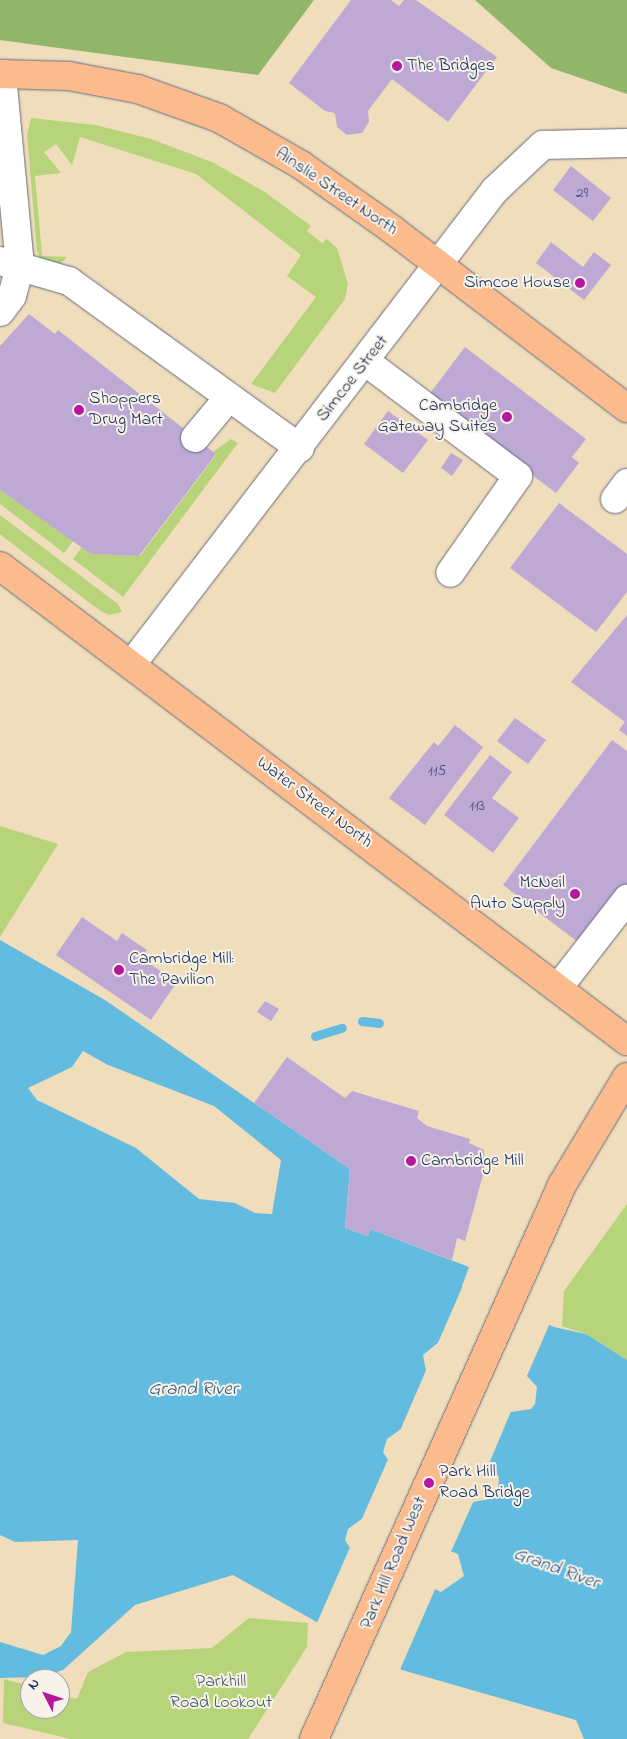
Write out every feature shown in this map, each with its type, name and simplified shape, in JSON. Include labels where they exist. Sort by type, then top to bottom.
[{"type":"main road","name":"Ainslie Street North","points":[[1,74],[69,76],[138,89],[219,118],[301,165],[441,266],[627,408]]},
{"type":"main road","name":"Water Street North","points":[[0,566],[627,1041]]},
{"type":"main road","name":"Park Hill Road West","points":[[314,1739],[350,1665],[519,1277],[562,1185],[627,1077]]},
{"type":"street","points":[[0,312],[12,296],[1,74]]},
{"type":"street","name":"Simcoe Street","points":[[131,665],[441,266],[495,190],[543,144],[614,142]]},
{"type":"street","points":[[10,264],[68,281],[300,448]]},
{"type":"street","points":[[366,362],[518,476],[450,573]]},
{"type":"street","points":[[195,438],[229,397]]},
{"type":"street","points":[[558,988],[627,899]]},
{"type":"green space","points":[[0,0],[314,0],[258,75],[0,40]]},
{"type":"green space","points":[[475,0],[627,0],[627,94],[551,68]]},
{"type":"green space","points":[[31,118],[95,125],[151,139],[212,162],[265,192],[311,226],[307,231],[322,243],[327,239],[337,248],[348,284],[345,299],[275,393],[251,384],[316,297],[287,276],[301,255],[196,174],[80,137],[72,165],[56,144],[44,152],[61,173],[35,176],[42,256],[67,257],[58,266],[41,261],[37,251],[27,135]]},
{"type":"green space","points":[[231,439],[238,443],[123,597],[73,559],[82,547],[91,554],[140,556],[216,455],[213,452]]},
{"type":"green space","points":[[0,490],[74,540],[64,553],[0,504]]},
{"type":"green space","points":[[0,515],[118,604],[122,612],[109,615],[99,610],[6,539],[0,534]]},
{"type":"green space","points":[[0,826],[58,844],[0,937]]},
{"type":"green space","points":[[627,1204],[627,1360],[586,1334],[562,1326],[564,1291]]},
{"type":"green space","name":"Parkhill Road Lookout","points":[[249,1618],[308,1623],[307,1647],[248,1739],[71,1739],[3,1723],[4,1679],[20,1683],[20,1719],[70,1719],[70,1697],[77,1699],[88,1672],[126,1652],[212,1648]]},
{"type":"water","name":"Grand River","points":[[0,940],[105,1000],[350,1169],[345,1228],[368,1236],[370,1229],[469,1267],[462,1286],[554,1327],[586,1334],[627,1360],[627,1739],[584,1739],[576,1720],[402,1670],[233,1575],[135,1605],[64,1669],[20,1669],[20,1678],[0,1678],[0,1642],[43,1655],[61,1646],[71,1632],[78,1540],[15,1542],[0,1535]],"holes":[[[83,1051],[108,1065],[214,1106],[281,1160],[272,1214],[255,1213],[235,1203],[199,1199],[136,1148],[37,1100],[28,1088],[72,1067]],[[439,1342],[527,1376],[537,1387],[535,1404],[531,1409],[511,1412],[426,1371],[423,1355]],[[401,1429],[489,1464],[499,1477],[498,1490],[490,1499],[473,1502],[388,1460],[383,1452],[387,1439]],[[363,1518],[458,1554],[464,1576],[441,1592],[350,1548],[345,1540],[348,1529]]]},
{"type":"pier","points":[[464,1283],[550,1323],[526,1378],[437,1345]]},
{"type":"pier","points":[[427,1368],[512,1409],[488,1466],[399,1433]]},
{"type":"pier","points":[[389,1457],[474,1500],[450,1554],[361,1521]]},
{"type":"pier","points":[[351,1545],[436,1587],[399,1672],[316,1625]]},
{"type":"building","name":"The Bridges","points":[[351,0],[391,0],[399,6],[404,0],[416,0],[497,57],[448,122],[392,79],[368,111],[369,122],[362,133],[347,135],[337,127],[335,113],[325,111],[289,83]]},
{"type":"building","points":[[571,166],[611,198],[593,221],[553,190]]},
{"type":"building","name":"Simcoe House","points":[[551,242],[583,267],[594,252],[611,265],[584,300],[536,263]]},
{"type":"building","name":"Shoppers Drug Mart","points":[[29,314],[55,334],[58,330],[216,454],[139,556],[91,554],[0,490],[0,346]]},
{"type":"building","name":"Cambridge Gateway Suites","points":[[465,347],[586,439],[572,457],[579,463],[556,493],[428,396]]},
{"type":"building","points":[[388,411],[428,440],[403,473],[364,444]]},
{"type":"building","points":[[451,453],[463,460],[452,476],[441,468]]},
{"type":"building","points":[[559,503],[627,554],[627,592],[596,632],[510,568]]},
{"type":"building","points":[[627,615],[627,736],[619,730],[625,722],[571,682]]},
{"type":"building","points":[[515,718],[546,740],[528,764],[497,741]]},
{"type":"building","points":[[455,725],[483,747],[425,825],[389,798],[434,742],[438,746]]},
{"type":"building","points":[[612,740],[627,751],[627,888],[583,946],[503,885]]},
{"type":"building","points":[[490,755],[512,772],[492,798],[519,818],[493,853],[444,815]]},
{"type":"building","name":"Cambridge Mill: The Pavilion","points":[[82,917],[117,941],[122,933],[147,950],[141,958],[177,982],[151,1020],[56,955]]},
{"type":"building","points":[[265,1001],[279,1009],[271,1021],[257,1012]]},
{"type":"building","name":"Cambridge Mill","points":[[287,1057],[345,1098],[352,1091],[419,1111],[417,1118],[427,1126],[470,1139],[469,1143],[484,1150],[484,1171],[465,1241],[457,1238],[452,1260],[370,1229],[368,1236],[345,1228],[350,1169],[254,1103]]},
{"type":"waterway","points":[[362,1021],[379,1023]]},
{"type":"waterway","points":[[315,1036],[342,1028]]},
{"type":"place","name":"The Bridges","points":[[397,66]]},
{"type":"place","name":"Simcoe House","points":[[580,283]]},
{"type":"place","name":"Shoppers Drug Mart","points":[[79,410]]},
{"type":"place","name":"Cambridge Gateway Suites","points":[[507,417]]},
{"type":"place","name":"McNeil Auto Supply","points":[[575,894]]},
{"type":"place","name":"Cambridge Mill: The Pavilion","points":[[119,970]]},
{"type":"place","name":"Cambridge Mill","points":[[411,1161]]},
{"type":"place","name":"Park Hill Road Bridge","points":[[429,1483]]}]
